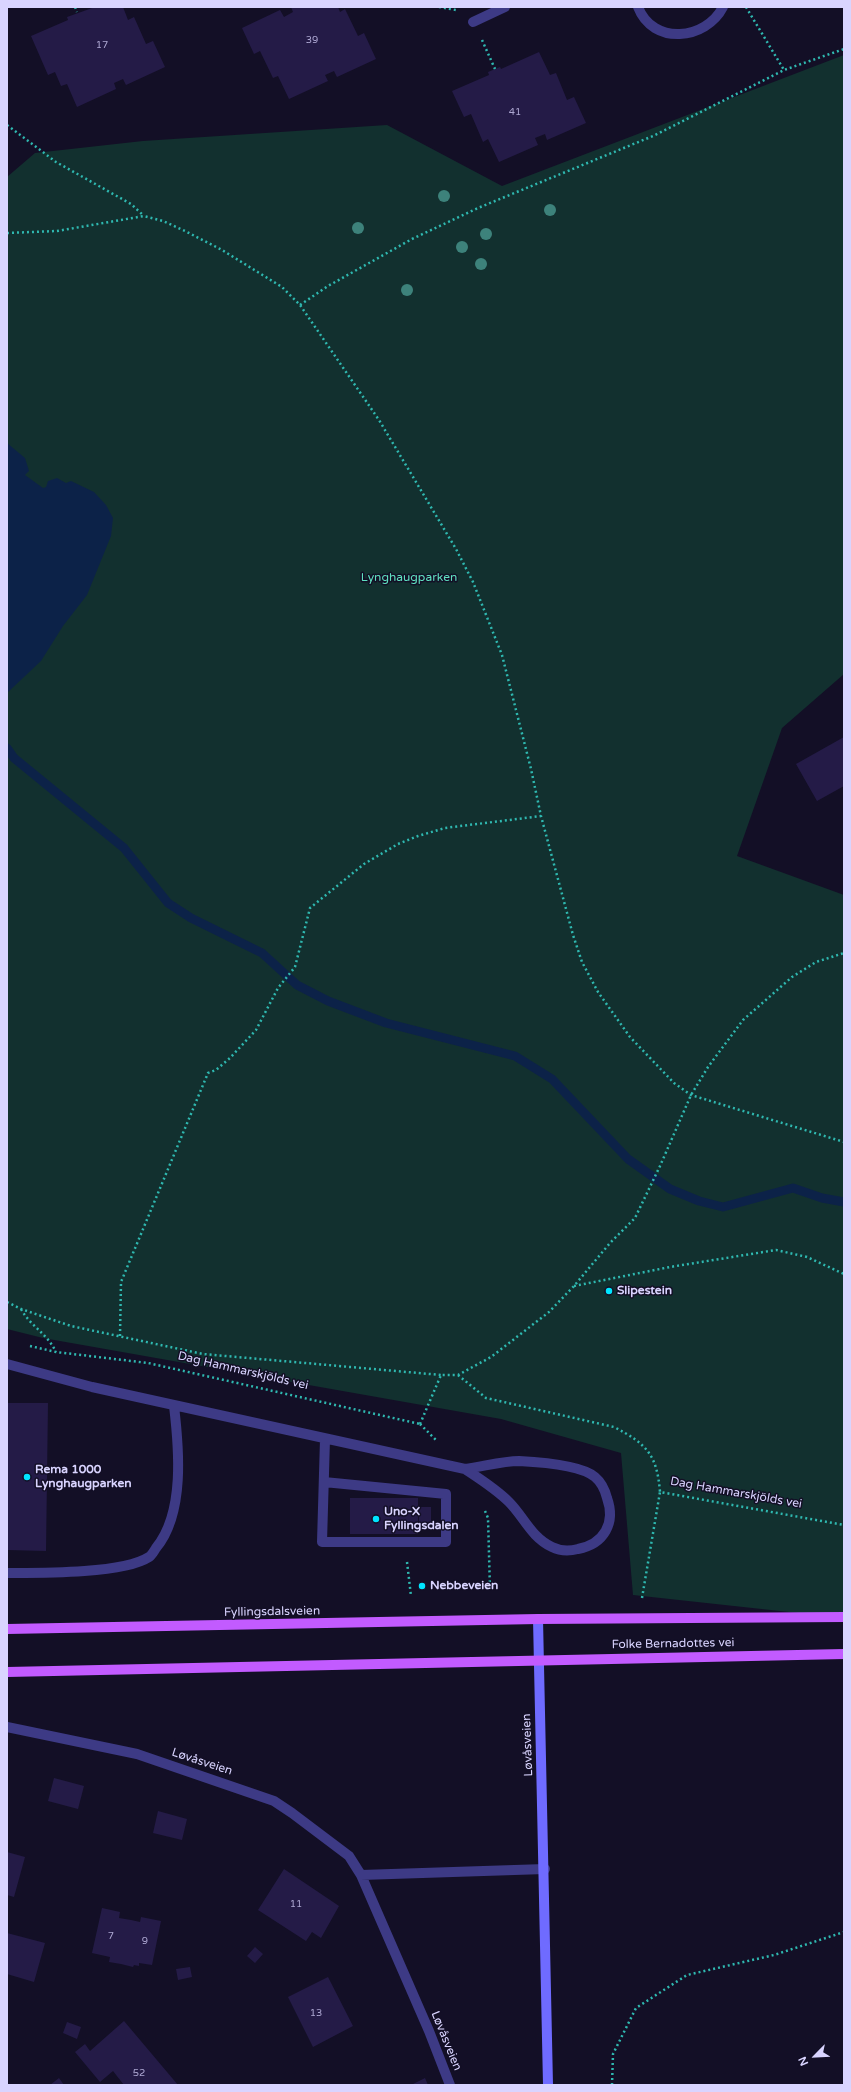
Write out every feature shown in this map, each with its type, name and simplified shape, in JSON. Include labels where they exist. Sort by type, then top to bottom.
[{"type":"main road","name":"Folke Bernadottes vei","points":[[538,1619],[844,1617]]},
{"type":"main road","name":"Fyllingsdalsveien","points":[[7,1629],[538,1619]]},
{"type":"main road","name":"Løvåsveien","points":[[538,1619],[545,1869],[548,2085]]},
{"type":"main road","name":"Folke Bernadottes vei","points":[[7,1672],[503,1662],[641,1657],[844,1654]]},
{"type":"street","points":[[473,22],[505,7]]},
{"type":"street","points":[[638,7],[649,22],[661,30],[675,34],[689,34],[703,29],[714,20],[723,7]]},
{"type":"street","points":[[7,1364],[92,1387],[174,1406],[465,1470],[490,1485],[510,1502],[538,1539],[554,1548],[570,1551],[588,1547],[601,1539],[610,1523],[611,1507],[604,1489],[595,1476],[573,1467],[518,1461],[465,1470]]},
{"type":"street","points":[[7,1573],[118,1568],[149,1557],[165,1534],[172,1517],[176,1496],[178,1442],[174,1406]]},
{"type":"street","points":[[324,1482],[446,1494],[446,1542],[322,1542],[325,1439]]},
{"type":"street","name":"Løvåsveien","points":[[7,1727],[138,1754],[274,1801],[349,1856],[361,1876],[429,2031],[450,2085]]},
{"type":"street","points":[[361,1876],[545,1869]]},
{"type":"path","points":[[75,7],[77,12]]},
{"type":"path","points":[[746,7],[784,70]]},
{"type":"path","points":[[300,305],[328,286],[412,239],[478,208],[654,136],[784,70],[844,49]]},
{"type":"path","points":[[7,125],[56,162],[131,204],[144,216],[185,231],[222,250],[282,287],[300,305],[379,420],[456,549],[473,582],[502,655],[531,769],[540,816],[573,934],[582,962],[598,992],[630,1037],[674,1083],[691,1095],[844,1142]]},
{"type":"path","points":[[7,233],[57,231],[144,216]]},
{"type":"path","points":[[120,1336],[121,1282],[208,1073],[216,1070],[230,1058],[256,1030],[278,988],[295,967],[310,908],[317,900],[369,861],[398,844],[446,828],[540,816]]},
{"type":"path","name":"Dag Hammarskjölds vei","points":[[7,1302],[21,1309],[71,1326],[202,1354],[441,1375],[458,1375],[491,1357],[549,1312],[574,1286],[610,1243],[635,1218],[660,1166],[691,1095],[708,1067],[743,1020],[792,977],[816,962],[844,953]]},
{"type":"path","points":[[574,1286],[670,1267],[776,1250],[807,1257],[844,1274]]},
{"type":"path","points":[[21,1309],[27,1319],[43,1333],[56,1352]]},
{"type":"path","name":"Dag Hammarskjölds vei","points":[[28,1346],[56,1352],[148,1363],[420,1424]]},
{"type":"path","points":[[440,1444],[420,1424],[441,1375]]},
{"type":"path","name":"Dag Hammarskjölds vei","points":[[458,1375],[486,1398],[518,1407],[614,1427],[632,1436],[650,1452],[659,1475],[660,1492],[844,1525]]},
{"type":"path","points":[[641,1604],[660,1492]]},
{"type":"path","points":[[482,1504],[488,1518],[490,1590]]},
{"type":"path","points":[[405,1542],[411,1596]]},
{"type":"path","points":[[612,2085],[613,2054],[636,2008],[687,1975],[774,1955],[844,1932]]},
{"type":"green space","name":"Lynghaugparken","points":[[844,55],[844,674],[782,728],[737,856],[844,895],[844,1617],[835,1617],[633,1595],[621,1453],[501,1419],[43,1338],[7,1329],[7,177],[35,153],[143,141],[387,125],[502,186]]},
{"type":"water","points":[[7,443],[25,458],[29,471],[25,475],[43,488],[46,487],[48,481],[57,478],[66,483],[71,481],[94,492],[106,505],[113,518],[111,536],[87,595],[63,626],[41,661],[7,693]]},
{"type":"building","points":[[95,7],[123,7],[128,20],[134,17],[146,44],[153,41],[165,67],[126,85],[123,79],[114,83],[116,89],[77,107],[67,84],[61,86],[55,72],[48,75],[31,36],[68,20],[67,17]]},
{"type":"building","points":[[291,7],[338,7],[340,12],[345,9],[358,36],[364,33],[376,59],[337,77],[334,71],[325,75],[328,81],[289,99],[278,76],[273,78],[260,51],[254,54],[242,28],[280,10],[284,17],[293,12]]},
{"type":"building","points":[[539,52],[550,75],[556,73],[567,100],[574,97],[586,123],[547,140],[545,134],[535,138],[538,145],[499,162],[488,139],[483,142],[471,114],[464,117],[452,91],[489,75],[488,72],[500,67],[501,69]]},
{"type":"building","points":[[844,737],[844,786],[817,801],[796,764]]},
{"type":"building","name":"Rema 1000 Lynghaugparken","points":[[7,1403],[48,1403],[46,1551],[7,1550]]},
{"type":"building","points":[[350,1498],[418,1498],[418,1534],[350,1534]]},
{"type":"building","points":[[419,1507],[431,1507],[431,1526],[419,1526]]},
{"type":"building","points":[[54,1778],[84,1786],[78,1809],[48,1801]]},
{"type":"building","points":[[158,1811],[187,1819],[182,1840],[153,1833]]},
{"type":"building","points":[[7,1852],[25,1857],[14,1897],[7,1895]]},
{"type":"building","points":[[284,1869],[339,1906],[321,1938],[312,1932],[306,1941],[258,1910]]},
{"type":"building","points":[[102,1908],[120,1912],[119,1918],[140,1922],[141,1917],[161,1921],[152,1965],[139,1963],[139,1966],[134,1965],[133,1967],[109,1962],[110,1957],[92,1953]]},
{"type":"building","points":[[7,1933],[45,1943],[34,1982],[7,1974]]},
{"type":"building","points":[[255,1947],[263,1954],[255,1963],[247,1956]]},
{"type":"building","points":[[190,1967],[192,1977],[178,1980],[176,1969]]},
{"type":"building","points":[[328,1977],[353,2026],[313,2047],[288,1997]]},
{"type":"building","points":[[124,2021],[178,2085],[124,2085],[113,2071],[100,2082],[75,2052],[85,2044],[90,2051]]},
{"type":"building","points":[[67,2022],[81,2027],[77,2039],[63,2033]]},
{"type":"building","points":[[59,2078],[64,2085],[50,2085]]},
{"type":"building","points":[[425,2078],[428,2085],[411,2085]]},
{"type":"waterway","points":[[7,748],[14,758],[124,848],[168,903],[191,918],[262,953],[297,985],[328,1001],[386,1023],[515,1056],[552,1079],[628,1159],[670,1189],[699,1201],[723,1207],[793,1188],[822,1198],[844,1202]]},
{"type":"place","name":"Slipestein","points":[[609,1291]]},
{"type":"place","name":"Rema 1000 Lynghaugparken","points":[[27,1477]]},
{"type":"place","name":"Uno-X Fyllingsdalen","points":[[376,1519]]},
{"type":"place","name":"Nebbeveien","points":[[422,1586]]}]
